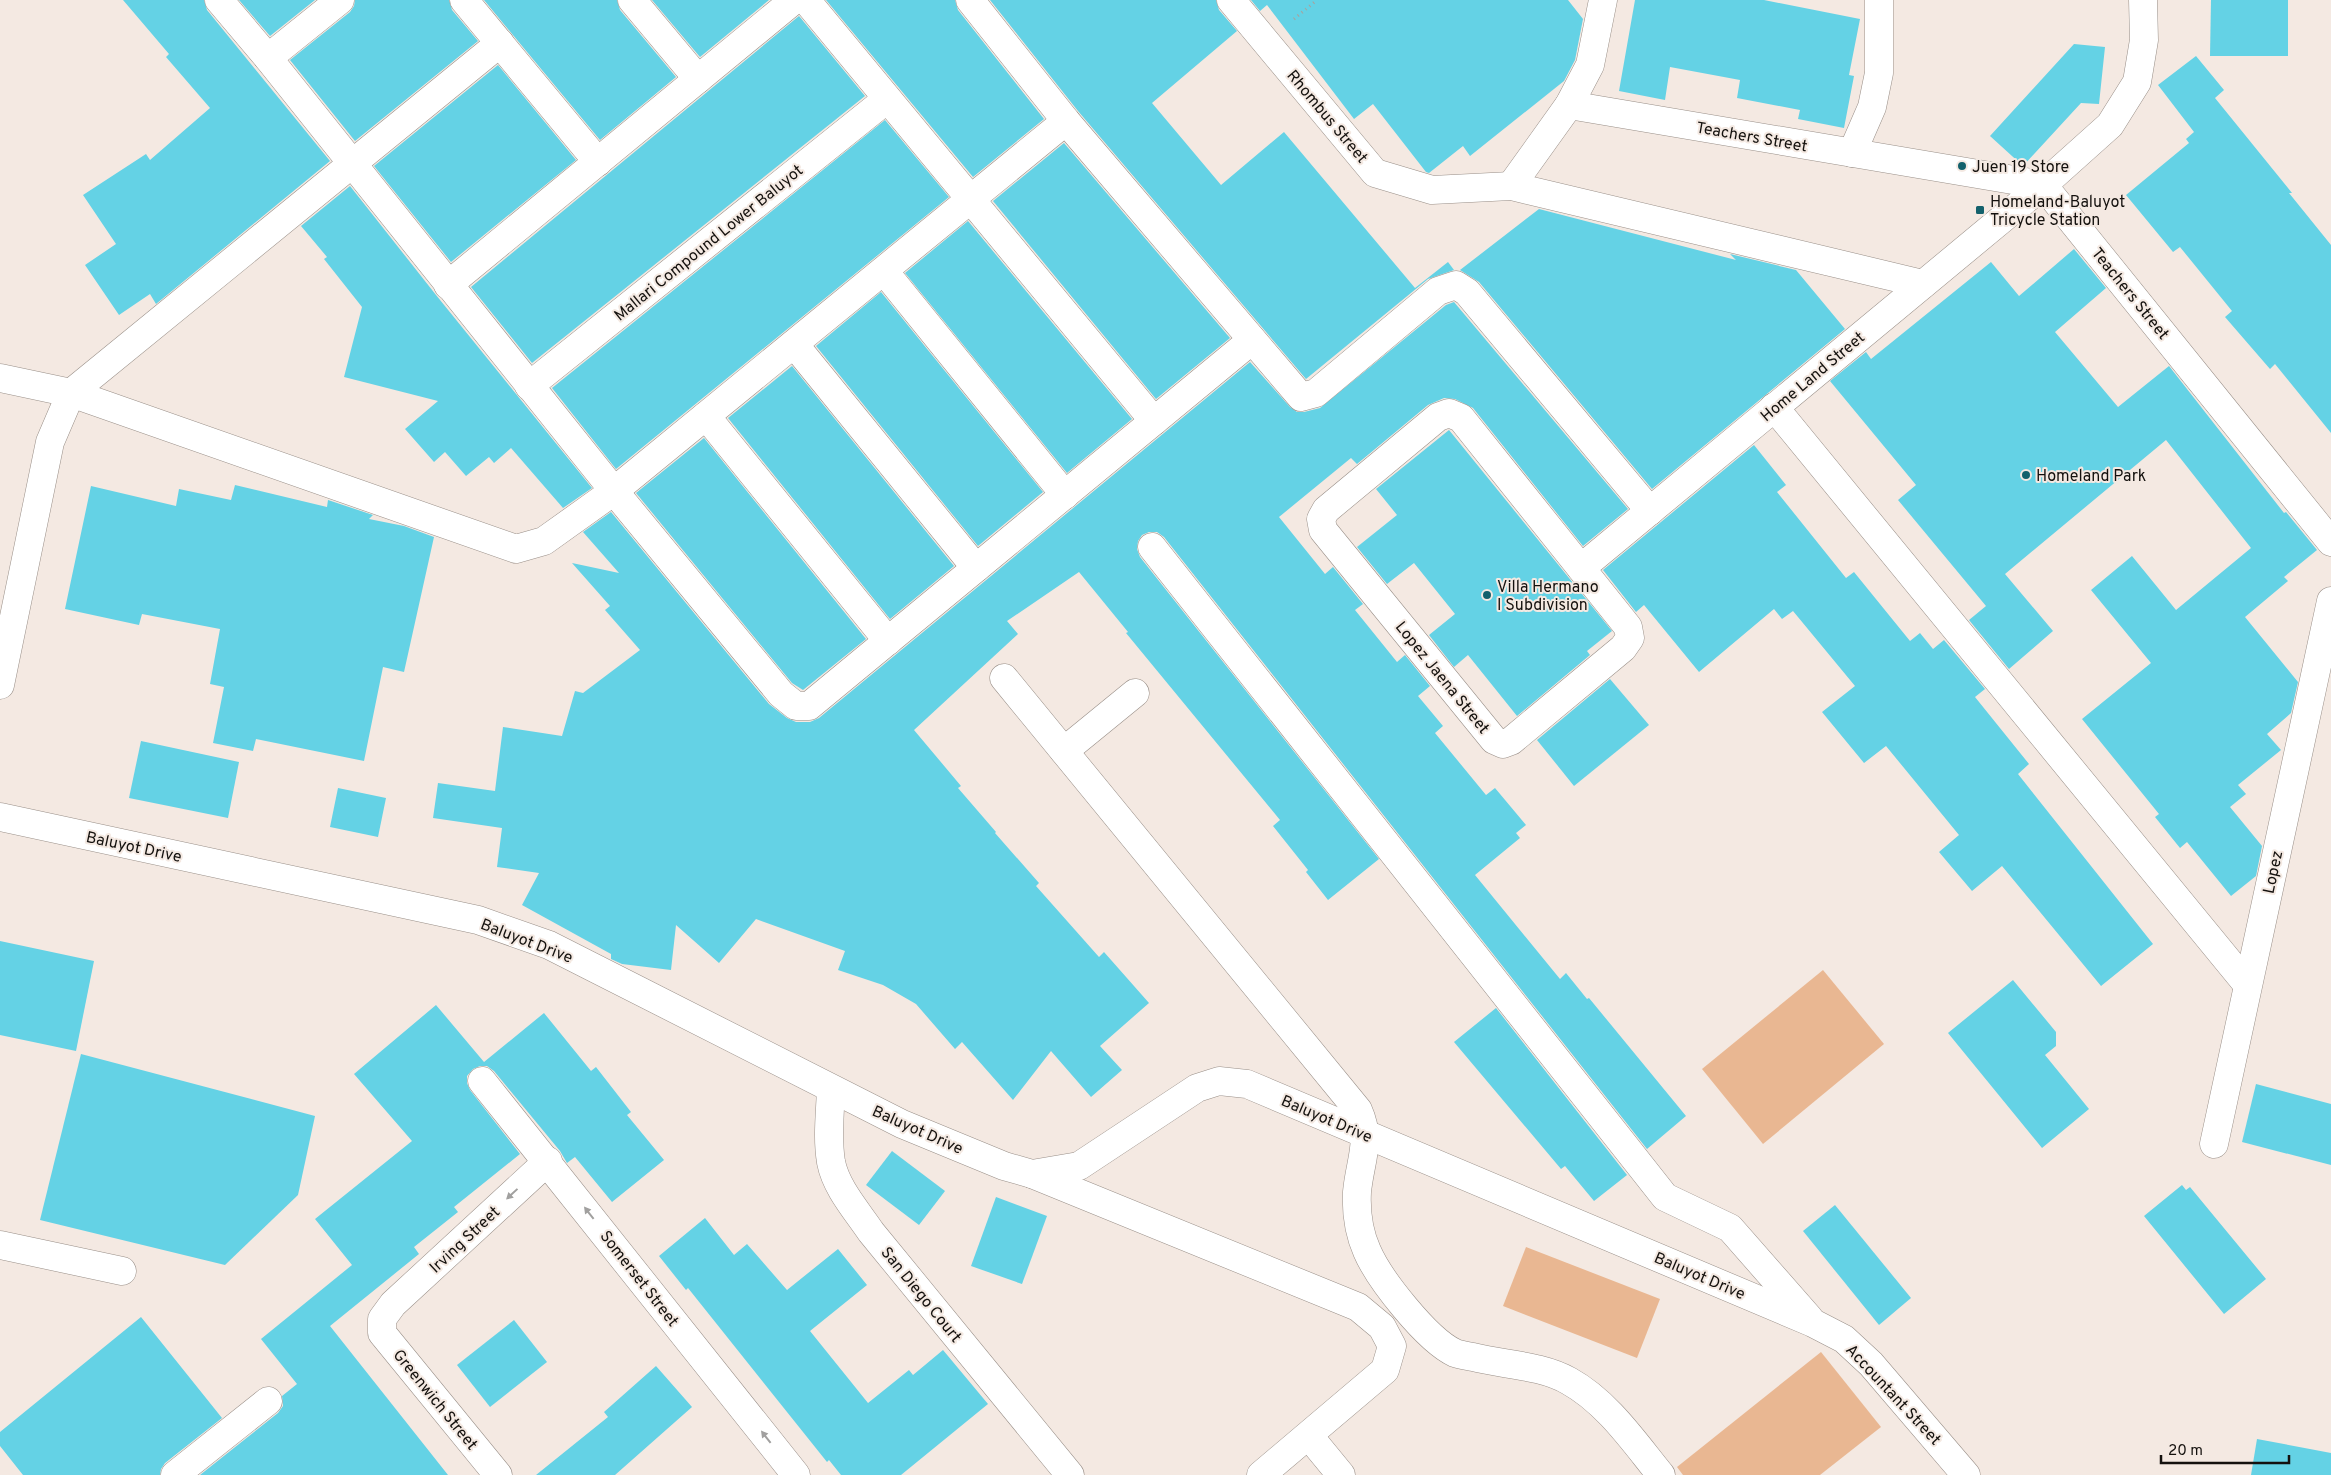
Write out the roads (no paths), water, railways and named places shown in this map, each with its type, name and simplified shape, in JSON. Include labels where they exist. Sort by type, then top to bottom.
[{"type":"street","points":[[219,0],[268,58],[614,491],[781,694],[796,706],[809,706],[1252,340]]},
{"type":"street","points":[[268,58],[340,0]]},
{"type":"street","points":[[464,0],[598,162]]},
{"type":"street","points":[[632,0],[698,79]]},
{"type":"street","points":[[448,285],[794,0]]},
{"type":"street","points":[[806,0],[1154,421]]},
{"type":"street","points":[[970,0],[1066,122],[1301,397],[1316,393],[1438,291],[1456,285],[1467,292],[1650,511]]},
{"type":"street","name":"Rhombus Street","points":[[1231,0],[1375,173],[1432,190],[1511,186],[1923,284]]},
{"type":"street","points":[[1511,186],[1570,105],[1590,65],[1603,0]]},
{"type":"street","points":[[1852,153],[1872,107],[1879,73],[1879,0]]},
{"type":"street","points":[[2043,184],[2110,125],[2137,82],[2144,40],[2143,0]]},
{"type":"street","points":[[0,686],[50,442],[71,393],[353,165],[500,43]]},
{"type":"street","name":"Mallari Compound Lower Baluyot","points":[[529,386],[887,99]]},
{"type":"street","name":"Teachers Street","points":[[1570,105],[2043,184],[2331,542]]},
{"type":"street","points":[[0,378],[71,393],[516,549],[544,541],[614,491],[1066,122]]},
{"type":"street","name":"Home Land Street","points":[[1581,568],[2043,184]]},
{"type":"street","points":[[884,270],[1064,495]]},
{"type":"street","points":[[794,344],[976,568]]},
{"type":"street","points":[[1774,408],[2248,984]]},
{"type":"street","name":"Lopez Jaena Street","points":[[1449,414],[1461,418],[1581,568],[1628,627],[1630,638],[1623,648],[1511,741],[1503,744],[1494,740],[1336,545],[1324,530],[1321,519],[1326,510],[1438,417],[1449,414]]},
{"type":"street","points":[[706,416],[888,641]]},
{"type":"street","points":[[1152,547],[1665,1197],[1730,1228],[1813,1323]]},
{"type":"street","name":"Lopez","points":[[2214,1144],[2331,600]]},
{"type":"street","points":[[1004,678],[1349,1097],[1364,1123],[1366,1134],[1357,1192],[1358,1224],[1367,1252],[1393,1293],[1425,1330],[1455,1353],[1535,1369],[1568,1381],[1596,1401],[1627,1433],[1661,1475]]},
{"type":"street","points":[[1064,751],[1135,693]]},
{"type":"street","name":"Baluyot Drive","points":[[0,817],[478,920],[549,945],[831,1090],[902,1124],[1004,1166],[1032,1174],[1079,1166],[1197,1088],[1219,1081],[1247,1084],[1813,1323]]},
{"type":"street","name":"Somerset Street","points":[[482,1081],[548,1161],[796,1475]]},
{"type":"street","name":"San Diego Court","points":[[831,1090],[829,1131],[831,1164],[844,1193],[871,1232],[1070,1475]]},
{"type":"street","name":"Irving Street","points":[[382,1319],[394,1304],[548,1161]]},
{"type":"street","points":[[1032,1174],[1358,1307],[1382,1327],[1392,1346],[1385,1370],[1261,1475]]},
{"type":"street","points":[[0,1246],[122,1271]]},
{"type":"street","name":"Greenwich Street","points":[[382,1319],[382,1333],[498,1475]]},
{"type":"street","name":"Accountant Street","points":[[1813,1323],[1844,1339],[1871,1364],[1966,1475]]},
{"type":"street","points":[[184,1472],[268,1400]]},
{"type":"street","points":[[1309,1436],[1341,1475]]},
{"type":"place","name":"Juen 19 Store","points":[[1962,166]]},
{"type":"place","name":"Homeland-Baluyot Tricycle Station","points":[[1980,210]]},
{"type":"place","name":"Homeland Park","points":[[2026,475]]},
{"type":"place","name":"Villa Hermano I Subdivision","points":[[1487,595]]}]
